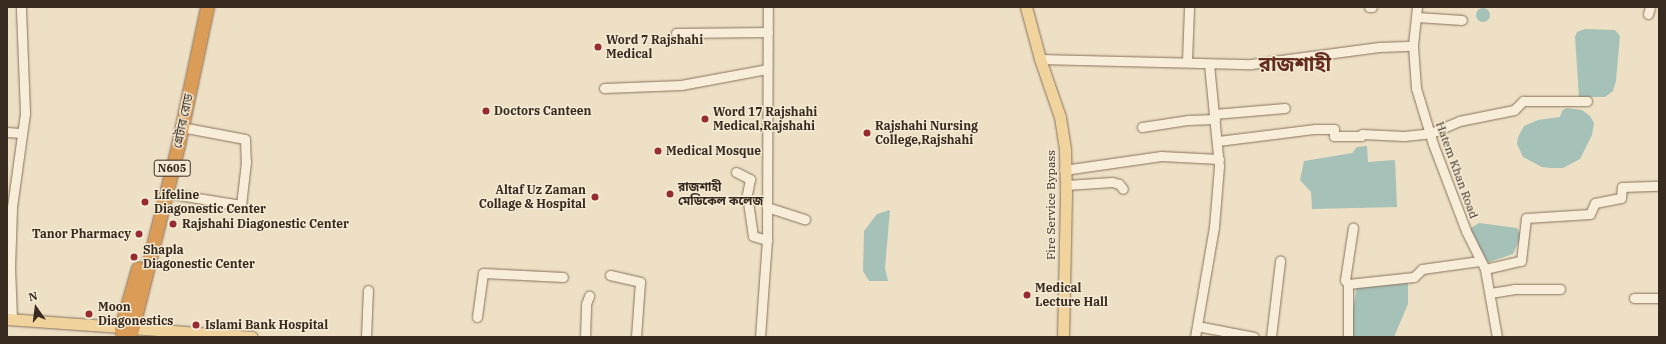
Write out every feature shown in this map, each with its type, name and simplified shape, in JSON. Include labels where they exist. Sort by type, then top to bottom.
[{"type":"highway","name":"গ্রেটার রোড","points":[[127,330],[167,178],[182,128],[201,7]]},
{"type":"highway","name":"গ্রেটার রোড","points":[[127,330],[166,193],[167,178],[198,33],[207,7]]},
{"type":"main road","name":"Fire Service Bypass","points":[[1026,7],[1040,59],[1060,117],[1066,185],[1063,337]]},
{"type":"main road","points":[[9,319],[204,337]]},
{"type":"main road","points":[[127,330],[252,337]]},
{"type":"street","points":[[9,319],[11,230],[20,133],[25,113],[21,7]]},
{"type":"street","points":[[760,337],[767,240],[768,7]]},
{"type":"street","points":[[1187,60],[1189,7]]},
{"type":"street","name":"Hatem Khan Road","points":[[1417,7],[1413,46],[1416,88],[1431,133],[1479,261],[1485,269],[1497,337]]},
{"type":"street","points":[[1417,17],[1462,20]]},
{"type":"street","points":[[676,32],[768,32]]},
{"type":"street","points":[[1040,59],[1122,62],[1187,60],[1209,64],[1251,64],[1372,48],[1413,46]]},
{"type":"street","points":[[1195,337],[1214,227],[1219,159],[1209,64]]},
{"type":"street","points":[[604,88],[681,86],[767,69]]},
{"type":"street","points":[[1218,141],[1315,128],[1334,129],[1334,136],[1362,136],[1362,134],[1404,136],[1431,133],[1459,121],[1514,110],[1523,101],[1587,101]]},
{"type":"street","points":[[1142,127],[1214,116],[1285,108]]},
{"type":"street","points":[[166,193],[213,202],[241,205],[246,162],[245,140],[182,128]]},
{"type":"street","points":[[7,132],[20,133]]},
{"type":"street","points":[[1064,170],[1161,156],[1219,159]]},
{"type":"street","points":[[736,172],[750,179],[747,195],[753,236],[767,240]]},
{"type":"street","points":[[1066,185],[1112,182],[1119,184],[1123,189]]},
{"type":"street","points":[[1485,269],[1521,261],[1526,218],[1590,214],[1595,203],[1621,198],[1622,188],[1659,186]]},
{"type":"street","points":[[767,207],[805,219]]},
{"type":"street","points":[[1348,337],[1348,284],[1345,280],[1353,228]]},
{"type":"street","points":[[1271,337],[1280,261]]},
{"type":"street","points":[[1348,284],[1414,277],[1422,269],[1479,261]]},
{"type":"street","points":[[477,316],[483,273],[563,277]]},
{"type":"street","points":[[610,275],[640,282],[636,337]]},
{"type":"street","points":[[1490,293],[1514,289],[1560,289]]},
{"type":"street","points":[[366,337],[368,290]]},
{"type":"street","points":[[585,337],[586,304],[589,296]]},
{"type":"street","points":[[1634,298],[1659,298]]},
{"type":"street","points":[[1197,326],[1254,337]]},
{"type":"water","points":[[1483,8],[1488,10],[1490,15],[1488,20],[1483,22],[1478,20],[1476,15],[1478,10]]},
{"type":"water","points":[[1585,29],[1615,30],[1620,36],[1616,81],[1613,91],[1605,97],[1579,97],[1575,37],[1577,32]]},
{"type":"water","points":[[1566,108],[1582,110],[1590,116],[1594,123],[1592,135],[1580,159],[1563,168],[1550,168],[1542,167],[1523,157],[1517,144],[1518,137],[1524,126],[1538,120],[1560,117],[1562,111]]},
{"type":"water","points":[[1367,146],[1368,162],[1395,160],[1397,207],[1312,209],[1311,192],[1300,180],[1304,161],[1352,153],[1357,147]]},
{"type":"water","points":[[890,210],[885,268],[888,281],[869,281],[863,271],[864,231],[877,214]]},
{"type":"water","points":[[1479,223],[1517,228],[1521,236],[1513,254],[1489,262],[1481,258],[1470,235],[1471,228]]},
{"type":"water","points":[[1408,282],[1408,304],[1394,337],[1349,337],[1357,284]]},
{"type":"place","name":"Word 7 Rajshahi Medical","points":[[598,47]]},
{"type":"place","name":"Doctors Canteen","points":[[486,111]]},
{"type":"place","name":"Word 17 Rajshahi Medical,Rajshahi","points":[[705,119]]},
{"type":"place","name":"Rajshahi Nursing College,Rajshahi","points":[[867,133]]},
{"type":"place","name":"Medical Mosque","points":[[658,151]]},
{"type":"place","name":"রাজশাহী মেডিকেল কলেজ","points":[[670,194]]},
{"type":"place","name":"Altaf Uz Zaman Collage & Hospital","points":[[595,197]]},
{"type":"place","name":"Lifeline Diagonestic Center","points":[[145,202]]},
{"type":"place","name":"Rajshahi Diagonestic Center","points":[[173,224]]},
{"type":"place","name":"Tanor Pharmacy","points":[[139,234]]},
{"type":"place","name":"Shapla Diagonestic Center","points":[[134,257]]},
{"type":"place","name":"Medical Lecture Hall","points":[[1027,295]]},
{"type":"place","name":"Moon Diagonestics","points":[[89,314]]},
{"type":"place","name":"Islami Bank Hospital","points":[[196,325]]},
{"type":"district","name":"রাজশাহী","points":[[1295,63]]}]
